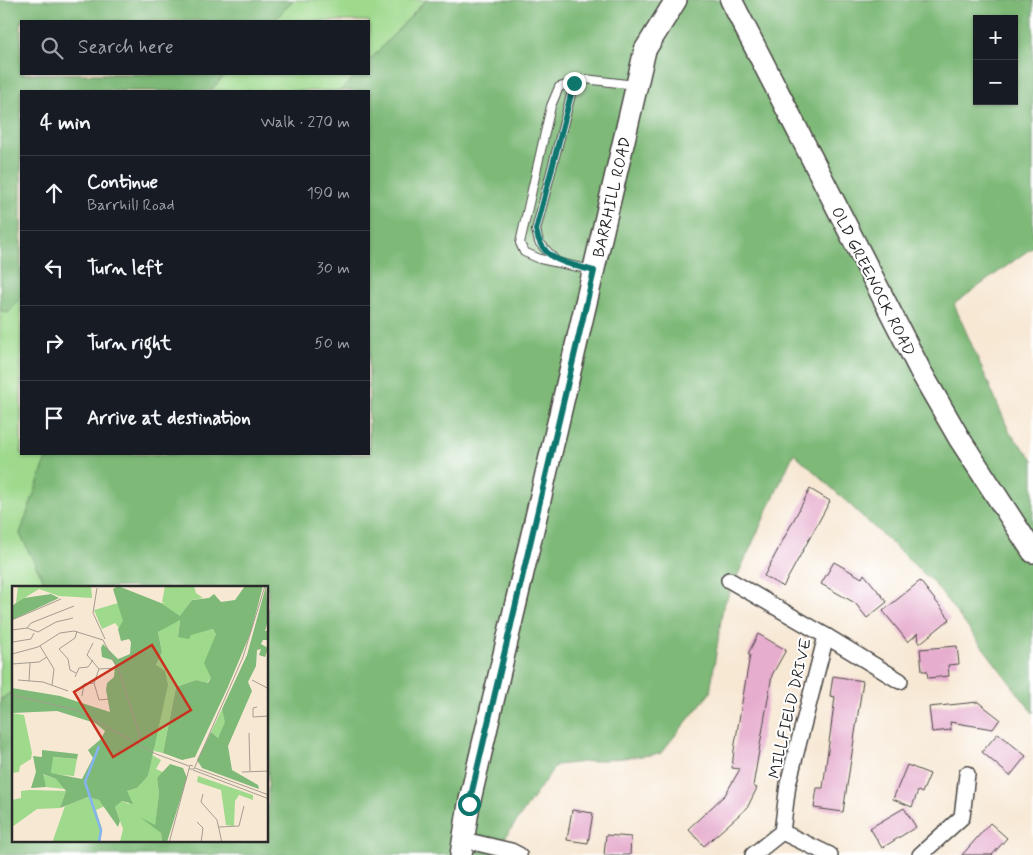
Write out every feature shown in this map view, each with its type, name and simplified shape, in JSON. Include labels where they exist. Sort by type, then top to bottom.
[{"type":"street","name":"BARRHILL ROAD","points":[[463,847],[469,804],[645,50],[676,0]]},
{"type":"street","name":"OLD GREENOCK ROAD","points":[[731,0],[921,372],[959,438],[1033,552]]},
{"type":"street","name":"MILLFIELD DRIVE","points":[[729,580],[826,636],[788,784],[782,832]]},
{"type":"street","points":[[826,636],[900,681]]},
{"type":"street","points":[[920,855],[962,818],[967,774]]},
{"type":"street","points":[[753,855],[782,832],[830,855]]},
{"type":"street","points":[[463,847],[512,851],[518,855]]},
{"type":"lane","points":[[594,271],[555,260],[540,259],[524,252],[520,243],[551,106],[558,87],[585,79],[637,85]]},
{"type":"lane","points":[[555,260],[538,242],[536,230],[574,83]]},
{"type":"green space","points":[[0,0],[293,0],[275,20],[20,20],[20,75],[225,75],[211,90],[20,90],[20,299],[8,313],[0,310]]},
{"type":"green space","points":[[293,0],[426,0],[370,60],[370,20],[275,20]]},
{"type":"green space","points":[[426,0],[1033,0],[1033,247],[954,304],[1010,433],[1033,459],[1033,713],[933,582],[794,453],[723,607],[710,693],[660,754],[556,765],[493,855],[0,855],[0,700],[12,691],[12,842],[269,842],[269,586],[46,586],[20,534],[48,455],[370,455],[370,90],[341,90],[356,75],[370,75],[370,60]]},
{"type":"green space","points":[[225,75],[356,75],[341,90],[211,90]]},
{"type":"green space","points":[[20,299],[20,455],[48,455],[20,534],[46,586],[12,586],[12,691],[0,700],[0,310],[8,313]]},
{"type":"building","points":[[810,489],[830,501],[783,587],[764,576]]},
{"type":"building","points":[[834,562],[862,578],[864,574],[887,602],[867,618],[855,603],[821,584]]},
{"type":"building","points":[[920,581],[950,619],[919,644],[918,633],[908,642],[883,611]]},
{"type":"building","points":[[758,634],[786,650],[772,675],[753,786],[757,788],[747,808],[704,846],[688,829],[725,795],[740,769],[732,768],[734,750],[750,655],[748,654]]},
{"type":"building","points":[[957,646],[959,664],[948,665],[949,676],[928,678],[927,671],[922,671],[920,649]]},
{"type":"building","points":[[833,676],[863,681],[843,812],[814,808],[817,788],[823,788],[835,697],[830,696]]},
{"type":"building","points":[[978,702],[1000,719],[993,729],[950,722],[951,730],[932,732],[929,707]]},
{"type":"building","points":[[998,733],[1026,756],[1010,776],[982,752]]},
{"type":"building","points":[[907,765],[930,774],[922,793],[918,791],[912,807],[893,799]]},
{"type":"building","points":[[904,808],[916,827],[882,848],[870,828]]},
{"type":"building","points":[[572,810],[593,813],[588,843],[567,840]]},
{"type":"building","points":[[990,823],[1007,838],[992,855],[962,855]]},
{"type":"building","points":[[606,835],[631,837],[630,855],[604,855]]},
{"type":"route","points":[[469,804],[594,271],[555,260],[538,242],[536,230],[574,83]]}]
